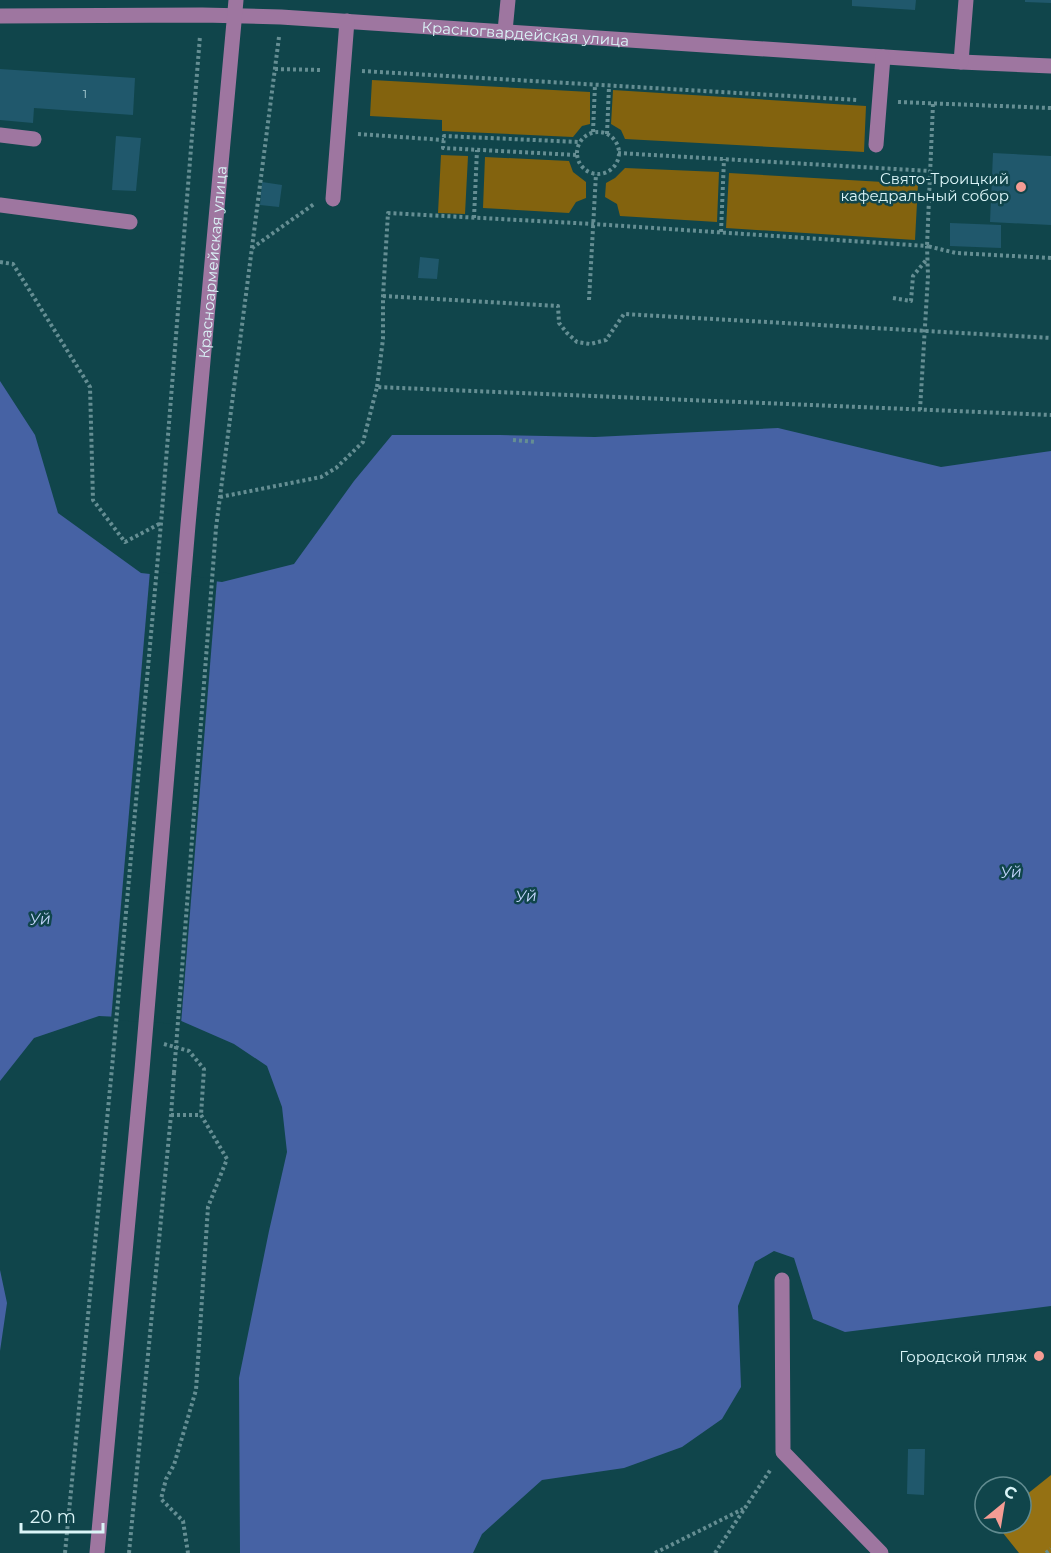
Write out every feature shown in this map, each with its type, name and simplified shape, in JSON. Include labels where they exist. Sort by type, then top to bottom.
[{"type":"street","name":"Красноармейская улица","points":[[97,1553],[236,0]]},
{"type":"street","points":[[505,31],[508,0]]},
{"type":"street","points":[[961,62],[966,0]]},
{"type":"street","name":"Красногвардейская улица","points":[[0,16],[281,17],[1051,66]]},
{"type":"street","points":[[333,195],[347,21]]},
{"type":"street","points":[[876,145],[883,57]]},
{"type":"street","points":[[0,135],[34,139]]},
{"type":"street","points":[[0,205],[130,222]]},
{"type":"street","points":[[782,1280],[783,1452],[881,1553]]},
{"type":"path","points":[[64,1553],[112,1068],[161,523],[202,15]]},
{"type":"path","points":[[129,1553],[171,1115],[216,528],[281,17]]},
{"type":"path","points":[[274,69],[343,70],[879,102],[1051,108]]},
{"type":"path","points":[[593,132],[595,85]]},
{"type":"path","points":[[607,134],[609,86]]},
{"type":"path","points":[[921,410],[933,104]]},
{"type":"path","points":[[338,132],[444,140]]},
{"type":"path","points":[[593,132],[607,134],[617,144],[616,164],[606,172],[596,174],[587,171],[582,167],[576,155],[579,142],[593,132]]},
{"type":"path","points":[[576,155],[443,148],[444,136],[579,142]]},
{"type":"path","points":[[474,218],[477,150]]},
{"type":"path","points":[[618,153],[930,171]]},
{"type":"path","points":[[721,232],[724,159]]},
{"type":"path","points":[[589,300],[596,174]]},
{"type":"path","points":[[252,249],[333,195]]},
{"type":"path","points":[[220,497],[321,477],[336,468],[363,442],[377,387],[383,339],[388,213],[721,232],[927,246],[956,253],[1051,258]]},
{"type":"path","points":[[893,298],[910,301],[913,276],[927,259]]},
{"type":"path","points":[[0,262],[13,264],[90,387],[93,500],[125,542],[161,523]]},
{"type":"path","points":[[383,296],[558,306],[559,323],[567,333],[577,342],[590,344],[606,340],[624,314],[1051,338]]},
{"type":"path","points":[[377,387],[1051,415]]},
{"type":"path","points":[[513,440],[536,441]]},
{"type":"path","points":[[162,1044],[189,1051],[204,1069],[201,1115],[227,1159],[208,1207],[196,1390],[174,1465],[166,1479],[161,1499],[183,1521],[188,1553]]},
{"type":"path","points":[[171,1115],[201,1115]]},
{"type":"path","points":[[715,1553],[783,1452]]},
{"type":"path","points":[[655,1553],[745,1508]]},
{"type":"path","points":[[1046,1553],[1051,1550]]},
{"type":"shaded area","points":[[372,80],[590,92],[590,124],[582,126],[573,137],[442,131],[442,120],[370,116]]},
{"type":"shaded area","points":[[613,90],[866,106],[864,152],[625,139],[621,130],[611,124]]},
{"type":"shaded area","points":[[441,155],[468,156],[465,214],[438,213]]},
{"type":"shaded area","points":[[485,157],[569,161],[573,172],[586,182],[586,198],[576,202],[569,213],[483,208]]},
{"type":"shaded area","points":[[625,168],[719,172],[717,222],[620,216],[617,204],[605,197],[606,183]]},
{"type":"shaded area","points":[[729,173],[918,184],[915,240],[726,228]]},
{"type":"shaded area","points":[[1051,1475],[1051,1553],[1019,1553],[1005,1535],[1033,1535],[1033,1489]]},
{"type":"water","name":"Уй","points":[[0,381],[35,435],[58,513],[141,573],[222,582],[294,564],[354,481],[392,435],[595,437],[778,428],[941,467],[1051,451],[1051,1306],[845,1332],[813,1319],[794,1258],[774,1251],[755,1262],[738,1306],[741,1387],[722,1419],[682,1447],[624,1468],[542,1480],[482,1534],[473,1553],[240,1553],[239,1378],[287,1152],[282,1107],[267,1066],[234,1044],[179,1020],[99,1016],[34,1038],[0,1081]]},
{"type":"water","points":[[0,1270],[7,1303],[0,1351]]},
{"type":"pier","points":[[150,571],[217,579],[181,1024],[111,1020]]},
{"type":"building","points":[[852,0],[916,0],[915,10],[852,6]]},
{"type":"building","points":[[1025,0],[1051,0],[1051,3],[1025,2]]},
{"type":"building","points":[[0,69],[135,78],[133,115],[34,108],[33,123],[0,120]]},
{"type":"building","points":[[116,136],[141,138],[136,191],[112,190]]},
{"type":"building","name":"Свято-Троицкий кафедральный собор","points":[[993,153],[1051,156],[1051,225],[990,222]]},
{"type":"building","points":[[262,182],[282,185],[279,207],[260,205]]},
{"type":"building","points":[[950,223],[1001,225],[1001,248],[950,246]]},
{"type":"building","points":[[420,257],[439,259],[437,279],[418,278]]},
{"type":"building","points":[[908,1449],[925,1449],[924,1495],[907,1494]]},
{"type":"place","name":"Свято-Троицкий кафедральный собор","points":[[1021,187]]},
{"type":"place","name":"Городской пляж","points":[[1039,1356]]}]
